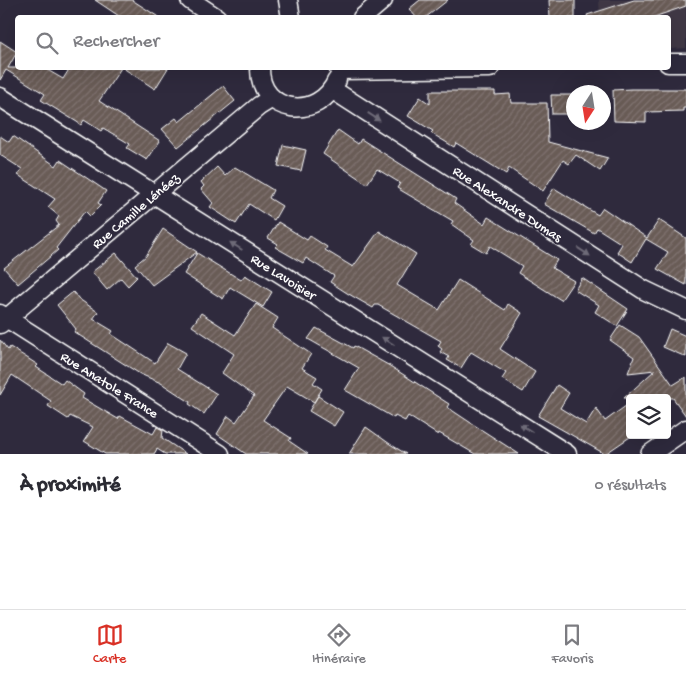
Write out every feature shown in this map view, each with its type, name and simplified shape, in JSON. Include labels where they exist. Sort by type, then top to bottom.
[{"type":"street","points":[[190,0],[212,15]]},
{"type":"street","points":[[288,0],[290,15]]},
{"type":"street","points":[[366,15],[383,0]]},
{"type":"street","points":[[671,63],[686,63]]},
{"type":"street","points":[[260,70],[264,87],[272,98],[284,105],[297,108],[317,104],[333,90],[339,70]]},
{"type":"street","name":"Rue Alexandre Dumas","points":[[333,90],[644,290],[686,310]]},
{"type":"street","name":"Rue Lavoisier","points":[[0,97],[567,454]]},
{"type":"street","name":"Rue Camille Lénéez","points":[[2,319],[259,106],[272,98]]},
{"type":"street","name":"Rue Anatole France","points":[[2,319],[211,452]]},
{"type":"street","points":[[650,454],[686,429]]},
{"type":"shaded area","points":[[599,0],[686,0],[686,48],[671,49],[671,15],[600,15]]},
{"type":"building","points":[[95,0],[132,0],[155,15],[118,15]]},
{"type":"building","points":[[420,0],[448,0],[429,15],[414,15],[409,9]]},
{"type":"building","points":[[549,0],[575,0],[575,15],[550,15]]},
{"type":"building","points":[[634,0],[686,0],[686,6],[660,15],[587,15]]},
{"type":"building","points":[[0,41],[15,51],[15,56],[8,68],[15,68],[15,70],[47,70],[63,79],[69,70],[120,70],[99,101],[160,141],[147,160],[127,148],[130,144],[103,128],[101,131],[84,120],[81,125],[41,100],[45,94],[6,70],[0,80]]},
{"type":"building","points":[[126,70],[167,70],[155,89]]},
{"type":"building","points":[[223,86],[235,101],[178,147],[162,129],[176,118],[179,122]]},
{"type":"building","points":[[686,89],[686,108],[683,108],[683,111],[646,112],[646,122],[614,121],[613,90]]},
{"type":"building","points":[[430,91],[495,91],[495,95],[510,94],[511,103],[547,103],[548,142],[608,158],[600,171],[576,155],[569,164],[563,160],[543,191],[509,168],[506,174],[456,143],[454,147],[431,133],[433,131],[408,116],[420,97],[430,104]]},
{"type":"building","points":[[551,95],[566,95],[566,114],[552,114]]},
{"type":"building","points":[[338,130],[358,144],[361,139],[456,199],[454,203],[484,224],[488,217],[557,260],[552,268],[574,281],[561,300],[518,273],[522,266],[490,246],[486,253],[471,244],[474,240],[451,224],[453,221],[397,188],[400,183],[377,169],[367,184],[323,154]]},
{"type":"building","points":[[0,136],[9,142],[13,136],[56,166],[60,160],[106,191],[98,203],[101,205],[90,216],[85,211],[56,248],[58,250],[18,284],[4,268],[59,225],[56,221],[59,216],[48,207],[55,199],[18,175],[22,169],[0,155]]},
{"type":"building","points":[[283,145],[306,150],[301,171],[278,166]]},
{"type":"building","points":[[217,167],[225,176],[235,167],[273,190],[269,198],[282,206],[274,220],[249,204],[236,224],[210,207],[213,203],[201,189],[204,186],[201,182]]},
{"type":"building","points":[[554,188],[598,215],[603,208],[647,238],[659,220],[686,238],[686,285],[657,269],[668,252],[646,239],[632,262],[617,252],[622,244],[597,228],[594,233],[544,204]]},
{"type":"building","points":[[278,222],[307,240],[310,236],[327,247],[325,250],[353,267],[379,231],[416,254],[397,285],[439,310],[458,280],[505,310],[508,304],[522,313],[500,349],[535,372],[523,392],[502,379],[506,373],[471,352],[461,368],[447,360],[449,357],[440,352],[442,349],[438,346],[441,341],[378,305],[375,305],[373,308],[347,293],[330,282],[334,276],[306,258],[303,263],[275,247],[278,244],[268,238]]},
{"type":"building","points":[[163,229],[197,252],[152,285],[135,265],[146,256]]},
{"type":"building","points":[[116,253],[137,277],[128,286],[121,278],[107,290],[92,272]]},
{"type":"building","points":[[197,253],[241,280],[245,275],[272,292],[263,307],[230,287],[223,299],[184,274]]},
{"type":"building","points":[[582,278],[628,309],[617,326],[595,312],[599,305],[575,290]]},
{"type":"building","points":[[73,292],[79,299],[98,312],[93,319],[113,331],[111,334],[155,363],[168,343],[186,353],[177,369],[217,394],[204,414],[189,404],[190,402],[161,383],[140,374],[74,332],[76,329],[57,305]]},
{"type":"building","points":[[256,304],[278,318],[272,328],[311,354],[302,368],[317,377],[313,383],[322,389],[314,402],[287,386],[263,420],[291,438],[289,441],[308,454],[246,454],[217,434],[228,416],[236,422],[254,396],[222,373],[234,354],[192,326],[201,313],[235,335]]},
{"type":"building","points":[[620,325],[639,337],[673,385],[686,377],[686,416],[673,398],[671,398],[671,394],[628,394],[655,370],[628,373],[634,357],[610,340]]},
{"type":"building","points":[[316,328],[390,366],[449,404],[447,407],[519,454],[475,454],[439,433],[438,435],[408,416],[405,421],[395,416],[394,418],[345,390],[359,368],[308,339]]},
{"type":"building","points":[[670,329],[686,336],[686,357],[663,347]]},
{"type":"building","points":[[0,340],[8,350],[10,347],[38,365],[36,367],[62,384],[65,380],[84,394],[82,398],[118,419],[120,416],[153,434],[157,427],[163,430],[162,438],[186,454],[165,454],[157,449],[154,454],[105,454],[84,441],[93,427],[70,416],[68,419],[48,406],[51,401],[12,375],[0,395]]},
{"type":"building","points":[[557,385],[569,393],[560,408],[586,424],[596,408],[605,421],[626,406],[627,439],[605,454],[538,416]]},
{"type":"building","points":[[318,396],[343,412],[334,426],[309,411]]},
{"type":"building","points":[[366,427],[390,444],[406,454],[349,454]]}]
